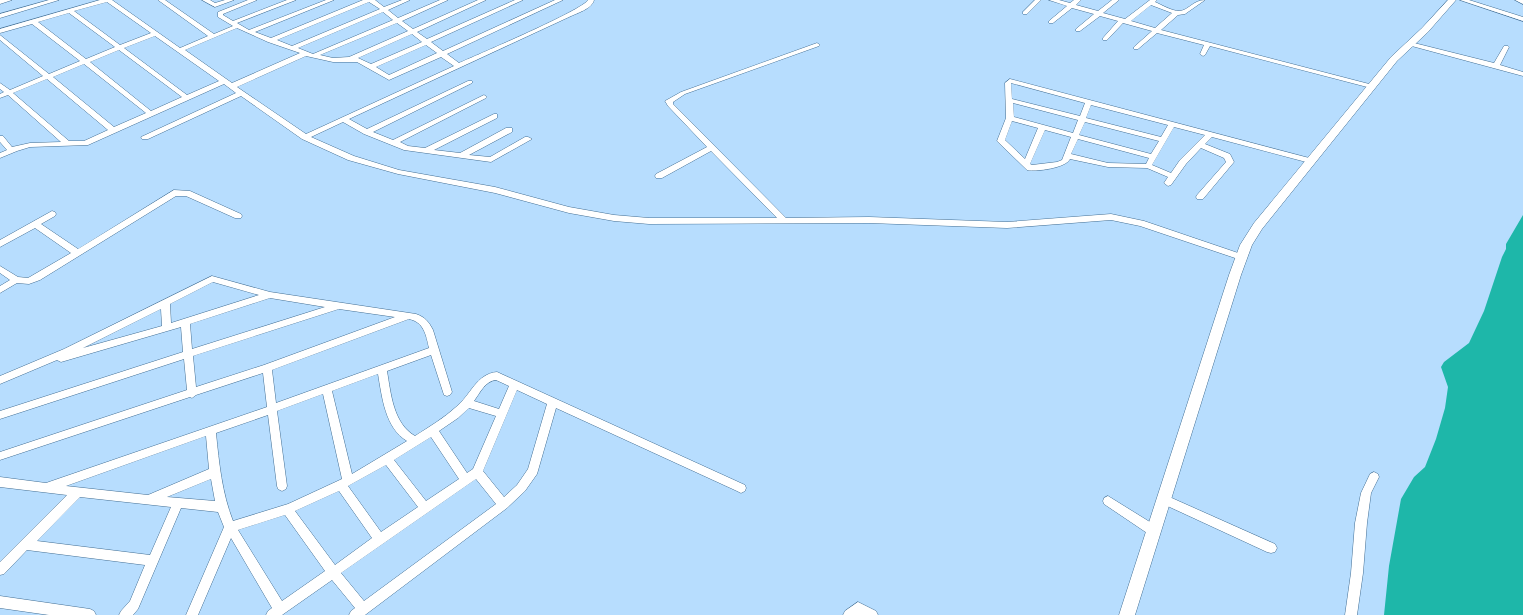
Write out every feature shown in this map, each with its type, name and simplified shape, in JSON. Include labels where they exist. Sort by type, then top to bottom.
[{"type":"street","points":[[0,2],[9,0]]},
{"type":"street","points":[[0,16],[56,0]]},
{"type":"street","points":[[0,31],[108,0],[305,136],[345,156],[381,168],[495,190],[582,213],[649,221],[869,220],[1007,225],[1111,217],[1141,223],[1241,256]]},
{"type":"street","points":[[161,0],[213,36]]},
{"type":"street","points":[[204,0],[215,5],[231,0]]},
{"type":"street","points":[[254,0],[220,13],[220,16],[249,32],[304,54],[332,60],[359,60],[388,78],[560,0]]},
{"type":"street","points":[[180,50],[293,0]]},
{"type":"street","points":[[249,32],[331,0]]},
{"type":"street","points":[[270,41],[370,0],[458,66]]},
{"type":"street","points":[[291,49],[407,0]]},
{"type":"street","points":[[313,56],[445,0]]},
{"type":"street","points":[[350,59],[483,0]]},
{"type":"street","points":[[371,67],[520,0]]},
{"type":"street","points":[[305,136],[343,120],[580,10],[590,3],[591,0]]},
{"type":"street","points":[[1025,13],[1038,0]]},
{"type":"street","points":[[1052,0],[1155,30],[1371,86]]},
{"type":"street","points":[[1051,22],[1078,0]]},
{"type":"street","points":[[1078,30],[1116,0]]},
{"type":"street","points":[[1105,39],[1124,21],[1153,1],[1176,13],[1183,13],[1202,0]]},
{"type":"street","points":[[1128,615],[1241,256],[1254,231],[1394,59],[1452,0]]},
{"type":"street","points":[[1463,0],[1523,19]]},
{"type":"street","points":[[1518,0],[1523,2]]},
{"type":"street","points":[[70,11],[186,97]]},
{"type":"street","points":[[1136,48],[1176,13]]},
{"type":"street","points":[[33,21],[150,113]]},
{"type":"street","points":[[0,96],[156,33]]},
{"type":"street","points":[[0,37],[113,130]]},
{"type":"street","points":[[784,220],[713,147],[670,106],[669,101],[817,44]]},
{"type":"street","points":[[1203,54],[1208,44]]},
{"type":"street","points":[[1410,44],[1523,74]]},
{"type":"street","points":[[1253,55],[1256,46]]},
{"type":"street","points":[[1496,66],[1506,47]]},
{"type":"street","points":[[232,86],[304,54]]},
{"type":"street","points":[[0,156],[11,150],[36,144],[85,143],[224,81]]},
{"type":"street","points":[[1089,102],[1068,156],[1059,164],[1032,168],[1026,165],[1001,141],[1010,118],[1008,83],[1010,81],[1211,134],[1310,161]]},
{"type":"street","points":[[367,132],[470,82]]},
{"type":"street","points":[[0,85],[67,143]]},
{"type":"street","points":[[145,137],[241,93]]},
{"type":"street","points":[[393,143],[484,97]]},
{"type":"street","points":[[1009,100],[1163,140]]},
{"type":"street","points":[[427,150],[494,116]]},
{"type":"street","points":[[1010,118],[1153,157]]},
{"type":"street","points":[[343,120],[367,132],[407,148],[491,160],[528,139]]},
{"type":"street","points":[[1148,166],[1172,124]]},
{"type":"street","points":[[1026,165],[1042,127]]},
{"type":"street","points":[[461,156],[509,130]]},
{"type":"street","points":[[1068,156],[1108,165],[1148,166],[1157,169],[1170,180],[1183,162],[1211,134]]},
{"type":"street","points":[[0,138],[11,150]]},
{"type":"street","points":[[1200,197],[1230,162],[1227,156],[1201,145]]},
{"type":"street","points":[[659,176],[713,147]]},
{"type":"street","points":[[0,269],[16,280],[29,281],[37,278],[174,193],[187,194],[238,216]]},
{"type":"street","points":[[0,244],[52,214]]},
{"type":"street","points":[[35,224],[78,253]]},
{"type":"street","points":[[0,380],[66,352],[212,279],[270,295],[409,316],[423,320],[429,330],[447,392]]},
{"type":"street","points":[[0,290],[16,280]]},
{"type":"street","points":[[39,364],[167,328],[270,295]]},
{"type":"street","points":[[165,302],[167,328]]},
{"type":"street","points":[[0,415],[338,306]]},
{"type":"street","points":[[1,454],[192,394],[409,316]]},
{"type":"street","points":[[185,322],[192,394]]},
{"type":"street","points":[[48,487],[272,409],[434,350]]},
{"type":"street","points":[[267,368],[282,486]]},
{"type":"street","points":[[382,369],[390,408],[396,426],[401,432],[415,441]]},
{"type":"street","points":[[192,615],[230,527],[287,509],[344,483],[387,459],[447,420],[467,403],[481,383],[491,376],[497,376],[515,384],[741,488]]},
{"type":"street","points":[[211,430],[215,472],[222,506],[230,527],[276,612],[477,472],[515,384]]},
{"type":"street","points":[[327,389],[344,483],[380,540]]},
{"type":"street","points":[[287,509],[333,572],[359,612],[503,505],[521,488],[533,471],[553,402]]},
{"type":"street","points":[[467,403],[502,414]]},
{"type":"street","points":[[432,430],[466,480]]},
{"type":"street","points":[[387,459],[425,508]]},
{"type":"street","points":[[149,499],[215,472]]},
{"type":"street","points":[[477,472],[503,505]]},
{"type":"street","points":[[1351,615],[1357,573],[1361,523],[1366,494],[1374,476]]},
{"type":"street","points":[[0,482],[178,503],[222,506]]},
{"type":"street","points":[[0,570],[78,492]]},
{"type":"street","points":[[1164,500],[1271,548]]},
{"type":"street","points":[[1108,502],[1154,531]]},
{"type":"street","points":[[125,615],[134,605],[178,503]]},
{"type":"street","points":[[26,545],[153,561]]},
{"type":"street","points":[[0,602],[90,615]]},
{"type":"street","points":[[849,615],[858,608],[872,615]]},
{"type":"shaded area","points":[[1523,215],[1523,615],[1384,615],[1389,566],[1401,499],[1414,477],[1425,467],[1436,439],[1445,408],[1448,387],[1441,367],[1444,362],[1469,343],[1484,311],[1506,249],[1506,244]]}]
